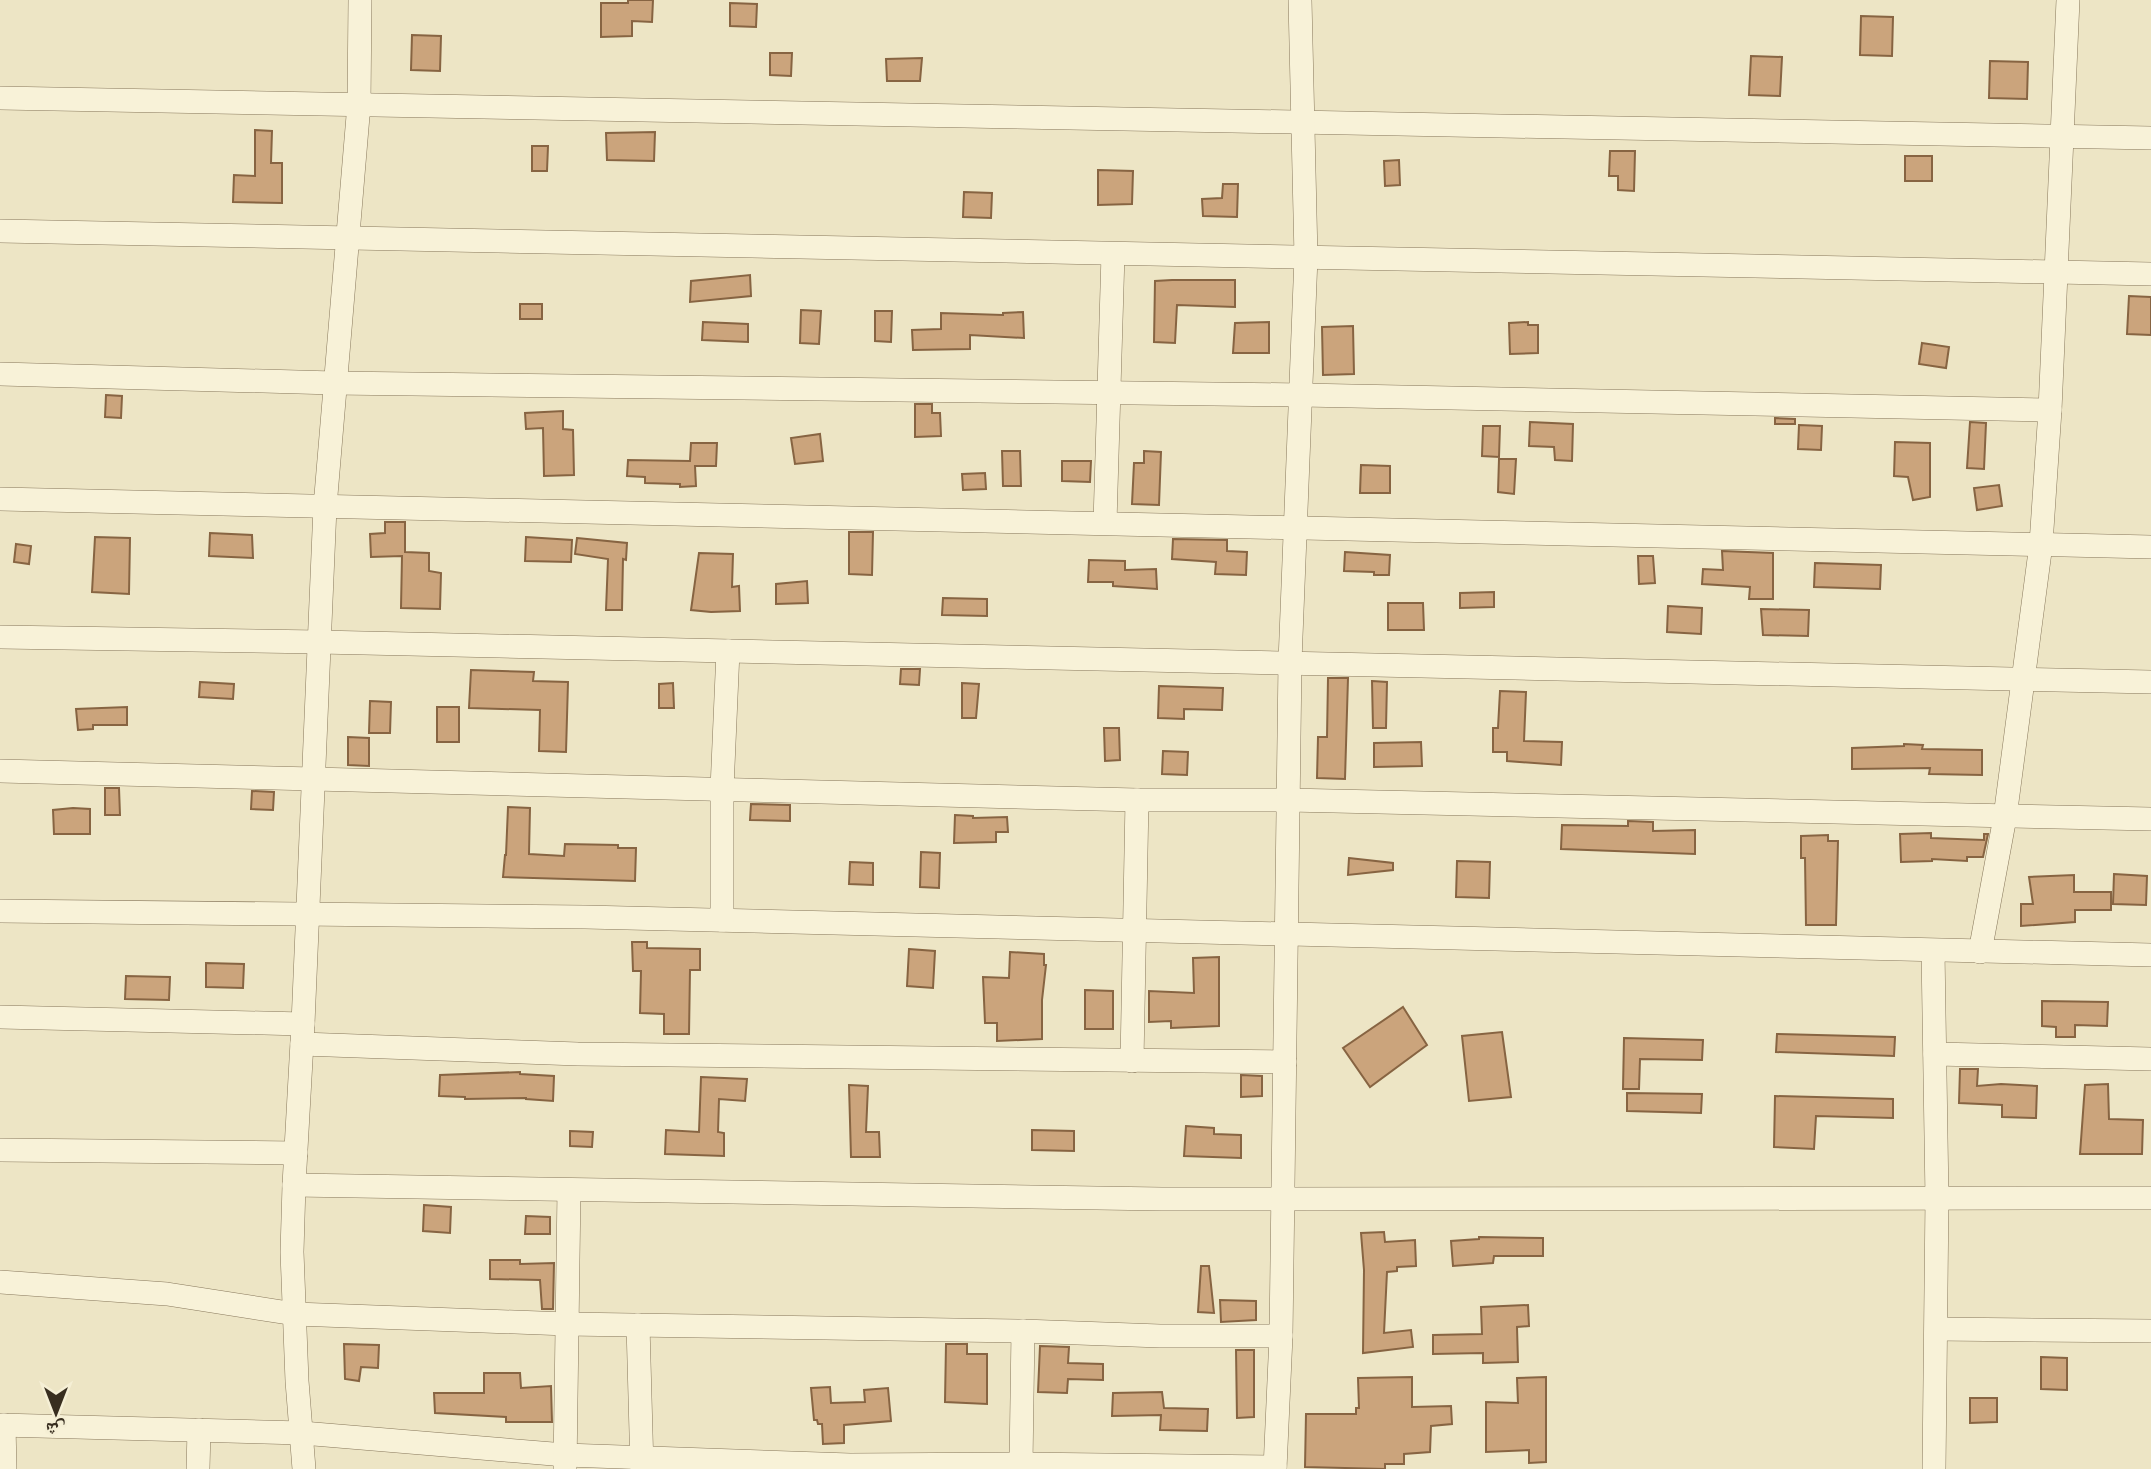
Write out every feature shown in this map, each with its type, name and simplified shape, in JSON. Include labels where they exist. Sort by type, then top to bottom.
[{"type":"street","points":[[304,1469],[297,1381],[292,1252],[294,1185],[325,507],[359,104],[360,0]]},
{"type":"street","points":[[5,1469],[2,1425],[302,1433],[565,1462],[850,1467],[1021,1464],[1275,1468],[1281,1336],[1290,662],[1306,257],[1300,0]]},
{"type":"street","points":[[1980,953],[2005,817],[2041,544],[2050,410],[2068,0]]},
{"type":"street","points":[[0,98],[2151,138]]},
{"type":"street","points":[[0,231],[2151,274]]},
{"type":"street","points":[[1105,523],[1113,254]]},
{"type":"street","points":[[0,374],[334,383],[1301,395],[2050,410]]},
{"type":"street","points":[[0,499],[2151,547]]},
{"type":"street","points":[[0,637],[2151,682]]},
{"type":"street","points":[[722,920],[722,789],[728,651]]},
{"type":"street","points":[[0,771],[1137,800],[1288,800],[2151,819]]},
{"type":"street","points":[[1132,1061],[1137,800]]},
{"type":"street","points":[[0,911],[722,920],[1980,953],[2151,955]]},
{"type":"street","points":[[1933,951],[1937,1198],[1934,1469]]},
{"type":"street","points":[[0,1017],[303,1034],[578,1054],[1284,1062]]},
{"type":"street","points":[[1935,1054],[2151,1059]]},
{"type":"street","points":[[0,1150],[296,1153]]},
{"type":"street","points":[[294,1185],[1162,1199],[2151,1198]]},
{"type":"street","points":[[565,1462],[569,1190]]},
{"type":"street","points":[[0,1282],[167,1294],[295,1314],[567,1324],[1281,1336]]},
{"type":"street","points":[[638,1325],[643,1463]]},
{"type":"street","points":[[1937,1329],[2151,1331]]},
{"type":"street","points":[[1021,1464],[1023,1331]]},
{"type":"street","points":[[198,1469],[199,1430]]},
{"type":"building","points":[[628,0],[653,0],[652,22],[632,21],[632,36],[601,37],[601,3],[628,3]]},
{"type":"building","points":[[730,3],[757,4],[756,27],[730,26]]},
{"type":"building","points":[[1861,16],[1893,17],[1892,56],[1860,55]]},
{"type":"building","points":[[412,35],[441,36],[440,71],[411,70]]},
{"type":"building","points":[[770,53],[792,53],[791,76],[770,75]]},
{"type":"building","points":[[1751,56],[1782,57],[1780,96],[1749,95]]},
{"type":"building","points":[[922,58],[920,81],[887,81],[886,59]]},
{"type":"building","points":[[1990,61],[2028,62],[2027,99],[1989,98]]},
{"type":"building","points":[[255,130],[272,131],[271,163],[282,163],[282,203],[233,202],[234,175],[255,176]]},
{"type":"building","points":[[655,132],[654,161],[607,160],[606,133]]},
{"type":"building","points":[[532,146],[548,146],[547,171],[532,171]]},
{"type":"building","points":[[1610,151],[1635,151],[1634,191],[1618,190],[1618,176],[1609,176]]},
{"type":"building","points":[[1905,156],[1932,156],[1932,181],[1905,181]]},
{"type":"building","points":[[1399,160],[1400,185],[1385,186],[1384,161]]},
{"type":"building","points":[[1098,170],[1133,171],[1132,204],[1098,205]]},
{"type":"building","points":[[1223,184],[1238,184],[1237,217],[1203,216],[1202,199],[1222,198]]},
{"type":"building","points":[[964,192],[992,193],[991,218],[963,217]]},
{"type":"building","points":[[750,275],[751,296],[690,302],[691,281]]},
{"type":"building","points":[[1235,280],[1235,307],[1177,305],[1175,343],[1154,342],[1155,281]]},
{"type":"building","points":[[2129,296],[2151,297],[2151,335],[2127,334]]},
{"type":"building","points":[[520,304],[542,304],[542,319],[520,319]]},
{"type":"building","points":[[801,310],[821,311],[819,344],[800,343]]},
{"type":"building","points":[[875,311],[892,311],[891,342],[875,341]]},
{"type":"building","points":[[1023,312],[1024,338],[970,335],[970,349],[913,350],[912,330],[941,329],[941,313],[1003,315]]},
{"type":"building","points":[[703,322],[748,324],[748,342],[702,340]]},
{"type":"building","points":[[1269,322],[1269,353],[1233,353],[1235,323]]},
{"type":"building","points":[[1528,322],[1528,325],[1538,325],[1538,353],[1510,354],[1509,323]]},
{"type":"building","points":[[1353,326],[1354,374],[1323,375],[1322,327]]},
{"type":"building","points":[[1922,343],[1949,347],[1946,368],[1919,364]]},
{"type":"building","points":[[106,395],[122,396],[121,418],[105,417]]},
{"type":"building","points":[[915,404],[932,404],[932,413],[940,413],[941,436],[915,437]]},
{"type":"building","points":[[563,411],[563,429],[573,430],[574,475],[544,476],[543,428],[526,429],[525,413]]},
{"type":"building","points":[[1775,418],[1795,419],[1795,424],[1775,424]]},
{"type":"building","points":[[1530,422],[1573,424],[1572,461],[1555,460],[1554,447],[1529,446]]},
{"type":"building","points":[[1970,422],[1986,423],[1984,469],[1967,468]]},
{"type":"building","points":[[1799,425],[1822,426],[1821,450],[1798,449]]},
{"type":"building","points":[[1483,426],[1500,426],[1499,457],[1482,456]]},
{"type":"building","points":[[820,434],[823,461],[795,464],[791,438]]},
{"type":"building","points":[[1895,442],[1930,443],[1930,497],[1913,500],[1908,477],[1894,476]]},
{"type":"building","points":[[691,443],[717,443],[716,466],[695,466],[696,486],[645,483],[645,477],[627,476],[628,460],[690,461]]},
{"type":"building","points":[[1002,451],[1020,451],[1021,486],[1003,486]]},
{"type":"building","points":[[1144,451],[1161,452],[1159,505],[1132,504],[1134,463],[1144,463]]},
{"type":"building","points":[[1499,459],[1516,459],[1514,494],[1498,492]]},
{"type":"building","points":[[1062,461],[1091,461],[1090,482],[1062,481]]},
{"type":"building","points":[[1361,465],[1390,466],[1390,493],[1360,493]]},
{"type":"building","points":[[985,473],[986,489],[963,490],[962,474]]},
{"type":"building","points":[[1999,485],[2002,506],[1977,510],[1974,488]]},
{"type":"building","points":[[385,522],[405,522],[405,552],[429,553],[429,571],[441,573],[440,609],[401,608],[402,556],[371,557],[370,534],[385,533]]},
{"type":"building","points":[[849,532],[873,532],[872,575],[849,574]]},
{"type":"building","points":[[210,533],[252,535],[253,558],[209,556]]},
{"type":"building","points":[[95,537],[130,538],[129,594],[92,592]]},
{"type":"building","points":[[526,537],[572,540],[571,562],[525,561]]},
{"type":"building","points":[[577,538],[627,543],[626,560],[623,559],[622,610],[606,610],[608,559],[575,554]]},
{"type":"building","points":[[1173,539],[1227,540],[1227,551],[1247,552],[1246,575],[1215,574],[1216,562],[1172,559]]},
{"type":"building","points":[[16,544],[31,546],[29,564],[14,562]]},
{"type":"building","points":[[1722,551],[1773,553],[1773,599],[1749,599],[1750,587],[1702,584],[1703,569],[1723,570]]},
{"type":"building","points":[[1345,552],[1390,555],[1389,575],[1344,571]]},
{"type":"building","points":[[699,553],[733,554],[732,587],[739,586],[740,611],[691,610]]},
{"type":"building","points":[[1638,556],[1653,556],[1655,583],[1639,584]]},
{"type":"building","points":[[1089,560],[1125,561],[1125,570],[1156,569],[1157,589],[1113,586],[1113,582],[1088,582]]},
{"type":"building","points":[[1815,563],[1881,565],[1880,589],[1814,587]]},
{"type":"building","points":[[807,581],[808,603],[776,604],[776,584]]},
{"type":"building","points":[[1494,592],[1494,607],[1460,608],[1460,593]]},
{"type":"building","points":[[943,598],[987,599],[987,616],[942,615]]},
{"type":"building","points":[[1388,603],[1423,603],[1424,630],[1388,630]]},
{"type":"building","points":[[1668,606],[1702,608],[1701,634],[1667,632]]},
{"type":"building","points":[[1761,609],[1809,610],[1808,636],[1763,635]]},
{"type":"building","points":[[901,669],[920,669],[919,685],[900,684]]},
{"type":"building","points":[[471,670],[534,672],[533,681],[568,682],[566,752],[539,751],[540,710],[469,708]]},
{"type":"building","points":[[1328,678],[1348,678],[1345,779],[1317,778],[1318,737],[1327,737]]},
{"type":"building","points":[[1372,681],[1387,682],[1386,728],[1373,728]]},
{"type":"building","points":[[200,682],[234,684],[233,699],[199,697]]},
{"type":"building","points":[[673,683],[674,708],[659,708],[659,684]]},
{"type":"building","points":[[962,683],[979,684],[976,718],[962,718]]},
{"type":"building","points":[[1159,686],[1223,688],[1222,710],[1184,709],[1184,719],[1158,718]]},
{"type":"building","points":[[1500,691],[1526,692],[1524,741],[1562,742],[1561,765],[1507,761],[1507,752],[1493,752],[1493,728],[1498,728]]},
{"type":"building","points":[[370,701],[391,702],[390,733],[369,733]]},
{"type":"building","points":[[127,707],[127,725],[93,725],[93,729],[78,730],[76,709]]},
{"type":"building","points":[[437,707],[459,707],[459,742],[437,742]]},
{"type":"building","points":[[1104,728],[1119,728],[1120,760],[1105,761]]},
{"type":"building","points":[[348,737],[369,738],[369,766],[348,765]]},
{"type":"building","points":[[1421,742],[1422,766],[1374,767],[1374,743]]},
{"type":"building","points":[[1923,745],[1922,749],[1982,750],[1982,775],[1929,774],[1930,768],[1852,769],[1852,748]]},
{"type":"building","points":[[1163,751],[1188,752],[1187,775],[1162,774]]},
{"type":"building","points":[[105,788],[119,788],[120,815],[105,815]]},
{"type":"building","points":[[252,791],[274,792],[273,810],[251,809]]},
{"type":"building","points":[[751,804],[790,805],[790,821],[750,820]]},
{"type":"building","points":[[508,807],[530,808],[529,854],[564,856],[565,844],[636,848],[635,881],[503,877]]},
{"type":"building","points":[[90,809],[90,834],[54,834],[53,810]]},
{"type":"building","points":[[955,815],[973,818],[1007,817],[1008,832],[996,832],[996,842],[954,843]]},
{"type":"building","points":[[1628,821],[1653,822],[1653,831],[1695,830],[1695,854],[1561,849],[1562,825],[1628,826]]},
{"type":"building","points":[[1931,833],[1931,838],[1984,840],[1984,834],[1988,834],[1983,857],[1967,857],[1967,861],[1932,859],[1901,862],[1900,834]]},
{"type":"building","points":[[1828,835],[1828,841],[1838,841],[1836,925],[1806,925],[1805,858],[1801,858],[1801,836]]},
{"type":"building","points":[[921,852],[940,853],[939,888],[920,887]]},
{"type":"building","points":[[1349,858],[1393,863],[1393,870],[1348,875]]},
{"type":"building","points":[[1457,861],[1490,862],[1489,898],[1456,897]]},
{"type":"building","points":[[850,862],[873,863],[873,885],[849,884]]},
{"type":"building","points":[[2114,874],[2147,876],[2146,905],[2113,904]]},
{"type":"building","points":[[2074,875],[2074,892],[2111,892],[2111,910],[2075,910],[2075,922],[2021,926],[2021,904],[2033,904],[2029,877]]},
{"type":"building","points":[[632,942],[647,942],[647,948],[700,949],[700,970],[690,970],[689,1034],[664,1034],[664,1014],[640,1013],[641,971],[633,971]]},
{"type":"building","points":[[909,949],[935,951],[933,988],[907,986]]},
{"type":"building","points":[[1010,952],[1044,954],[1046,965],[1042,1000],[1042,1039],[997,1041],[997,1023],[985,1023],[983,977],[1009,978]]},
{"type":"building","points":[[1219,957],[1219,1026],[1171,1028],[1171,1021],[1149,1022],[1149,991],[1194,993],[1193,958]]},
{"type":"building","points":[[206,963],[244,964],[243,988],[206,987]]},
{"type":"building","points":[[126,976],[170,977],[169,1000],[125,999]]},
{"type":"building","points":[[1085,990],[1113,991],[1113,1029],[1085,1029]]},
{"type":"building","points":[[2042,1001],[2108,1002],[2107,1026],[2075,1025],[2075,1037],[2056,1037],[2056,1027],[2042,1026]]},
{"type":"building","points":[[1403,1007],[1427,1045],[1370,1087],[1343,1048]]},
{"type":"building","points":[[1502,1032],[1511,1097],[1469,1101],[1462,1036]]},
{"type":"building","points":[[1777,1034],[1895,1037],[1894,1056],[1776,1052]]},
{"type":"building","points":[[1624,1038],[1703,1040],[1702,1060],[1640,1059],[1639,1089],[1623,1089]]},
{"type":"building","points":[[1960,1069],[1978,1069],[1977,1086],[2037,1086],[2036,1118],[2002,1117],[2002,1105],[1959,1103]]},
{"type":"building","points":[[520,1072],[554,1076],[553,1101],[439,1096],[440,1075]]},
{"type":"building","points":[[1241,1075],[1262,1076],[1262,1096],[1241,1097]]},
{"type":"building","points":[[701,1077],[747,1079],[745,1101],[719,1099],[718,1132],[724,1133],[724,1156],[665,1154],[666,1130],[699,1132]]},
{"type":"building","points":[[2108,1084],[2109,1119],[2143,1120],[2142,1154],[2080,1154],[2085,1085]]},
{"type":"building","points":[[849,1085],[868,1086],[866,1132],[879,1132],[880,1157],[851,1157]]},
{"type":"building","points":[[1627,1093],[1702,1094],[1701,1113],[1627,1111]]},
{"type":"building","points":[[1775,1096],[1893,1099],[1893,1118],[1816,1116],[1814,1149],[1774,1147]]},
{"type":"building","points":[[1186,1126],[1214,1128],[1214,1134],[1241,1135],[1241,1158],[1184,1156]]},
{"type":"building","points":[[1032,1130],[1074,1131],[1074,1151],[1032,1150]]},
{"type":"building","points":[[570,1131],[593,1132],[592,1147],[570,1146]]},
{"type":"building","points":[[424,1205],[451,1207],[450,1233],[423,1231]]},
{"type":"building","points":[[526,1216],[550,1217],[550,1234],[525,1234]]},
{"type":"building","points":[[1384,1232],[1385,1242],[1415,1240],[1416,1266],[1397,1267],[1397,1271],[1387,1272],[1384,1333],[1411,1330],[1413,1347],[1363,1353],[1364,1270],[1361,1233]]},
{"type":"building","points":[[1479,1237],[1543,1238],[1543,1256],[1494,1256],[1493,1263],[1453,1266],[1451,1241]]},
{"type":"building","points":[[490,1260],[520,1260],[520,1264],[554,1263],[553,1309],[542,1309],[540,1280],[490,1279]]},
{"type":"building","points":[[1201,1266],[1209,1266],[1214,1313],[1198,1312]]},
{"type":"building","points":[[1220,1300],[1256,1301],[1256,1320],[1221,1322]]},
{"type":"building","points":[[1528,1305],[1529,1326],[1517,1327],[1518,1362],[1483,1363],[1483,1353],[1433,1354],[1433,1335],[1482,1334],[1481,1307]]},
{"type":"building","points":[[344,1344],[379,1345],[378,1368],[361,1367],[359,1381],[345,1379]]},
{"type":"building","points":[[946,1344],[967,1344],[967,1354],[987,1354],[987,1404],[945,1402]]},
{"type":"building","points":[[1040,1346],[1069,1347],[1068,1363],[1103,1364],[1103,1380],[1068,1379],[1067,1393],[1038,1392]]},
{"type":"building","points":[[1236,1350],[1254,1350],[1254,1417],[1237,1418]]},
{"type":"building","points":[[2041,1357],[2067,1358],[2067,1390],[2041,1389]]},
{"type":"building","points":[[484,1373],[520,1373],[521,1388],[551,1386],[552,1422],[506,1422],[506,1417],[435,1413],[434,1393],[484,1393]]},
{"type":"building","points":[[1412,1377],[1412,1407],[1451,1406],[1452,1424],[1431,1426],[1430,1452],[1404,1454],[1404,1464],[1385,1464],[1385,1469],[1305,1467],[1306,1414],[1356,1414],[1356,1408],[1359,1408],[1358,1378]]},
{"type":"building","points":[[1546,1377],[1546,1462],[1529,1463],[1529,1450],[1486,1452],[1486,1402],[1518,1403],[1517,1378]]},
{"type":"building","points":[[830,1387],[831,1403],[865,1402],[864,1390],[888,1388],[891,1421],[844,1425],[844,1443],[823,1444],[822,1424],[814,1420],[811,1388]]},
{"type":"building","points":[[1162,1392],[1164,1408],[1208,1409],[1207,1431],[1160,1430],[1161,1415],[1112,1416],[1113,1393]]},
{"type":"building","points":[[1970,1398],[1997,1398],[1997,1422],[1970,1423]]}]
